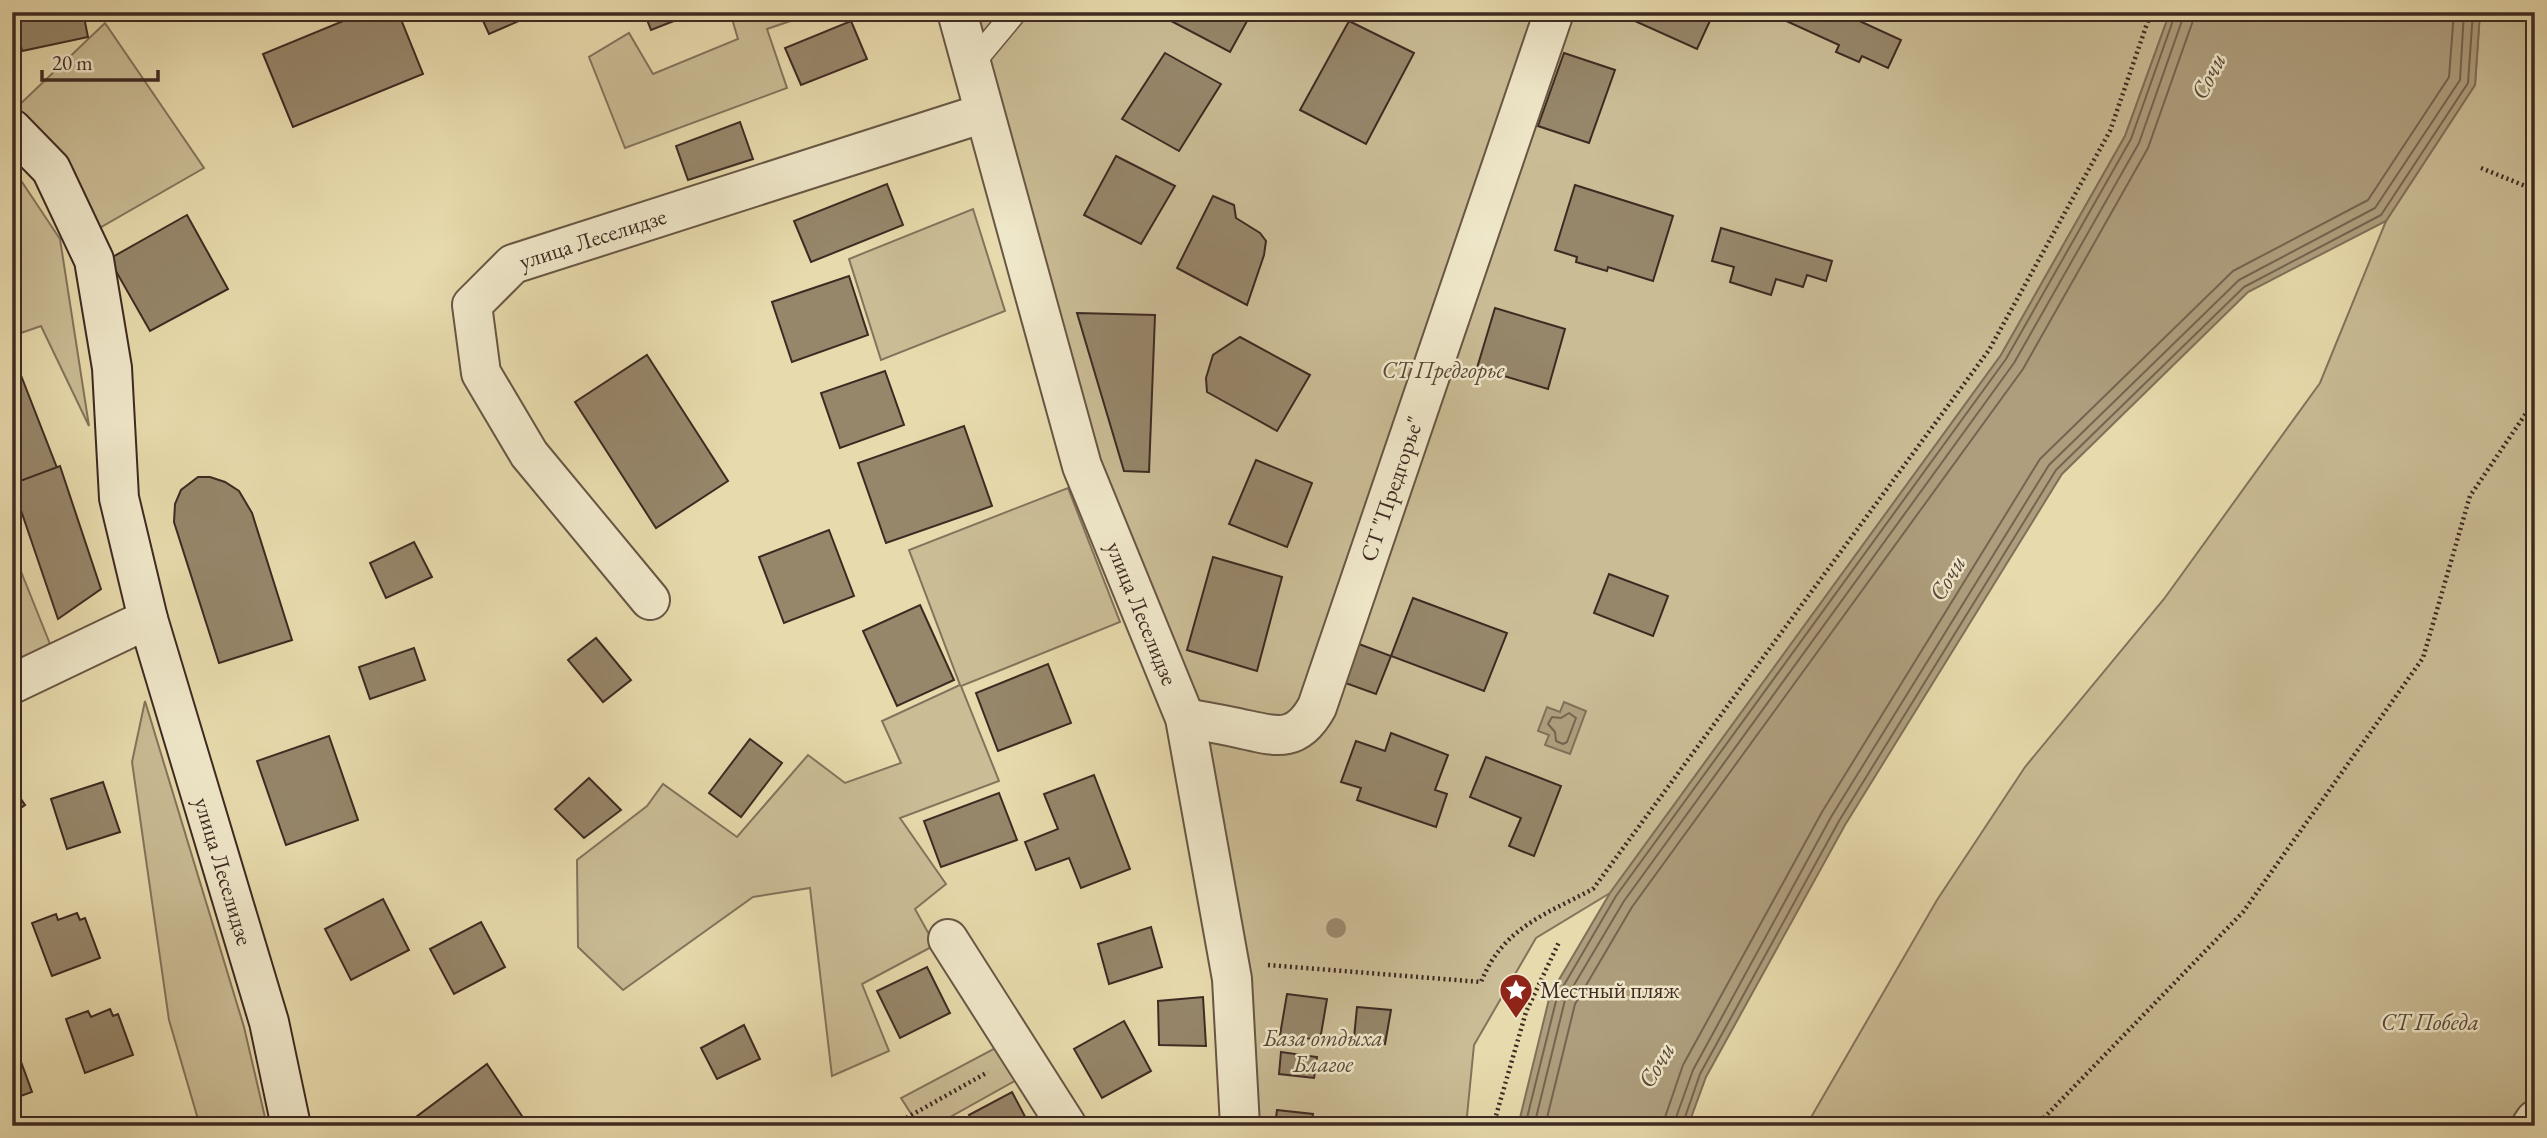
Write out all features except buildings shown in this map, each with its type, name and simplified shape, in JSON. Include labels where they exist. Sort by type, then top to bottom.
[{"type":"street","name":"улица Леселидзе","points":[[957,12],[1082,466],[1185,718],[1229,962],[1240,1126]]},
{"type":"street","name":"СТ \"Предгорье\"","points":[[1185,718],[1277,737],[1294,733],[1308,722],[1317,706],[1553,12]]},
{"type":"street","name":"улица Леселидзе","points":[[650,600],[529,454],[481,373],[472,305],[513,264],[984,113]]},
{"type":"street","name":"улица Леселидзе","points":[[12,129],[51,169],[94,260],[112,368],[119,498],[148,620],[269,1022],[291,1126]]},
{"type":"street","points":[[12,684],[148,620]]},
{"type":"street","points":[[948,939],[1067,1126]]},
{"type":"street","points":[[2531,1126],[2535,1121]]},
{"type":"lane","points":[[971,65],[1015,12]]},
{"type":"path","points":[[1229,962],[1482,982],[1490,962],[1515,932],[1593,888],[1989,349],[2110,131],[2151,12]]},
{"type":"path","points":[[2482,168],[2535,190]]},
{"type":"path","points":[[2036,1126],[2242,912],[2423,658],[2470,496],[2535,400]]},
{"type":"path","points":[[1493,1126],[1526,1012],[1559,942]]},
{"type":"path","points":[[892,1126],[998,1066]]},
{"type":"green space","points":[[730,12],[817,12],[767,29],[787,88],[625,148],[589,57],[629,33],[653,74],[738,39]]},
{"type":"green space","name":"СТ Предгорье","points":[[971,12],[2170,12],[2125,136],[2001,355],[1610,893],[1536,938],[1474,1045],[1466,1126],[1248,1126],[1246,968],[1097,468]]},
{"type":"green space","name":"СТ Победа","points":[[2480,12],[2535,12],[2535,1126],[1806,1126],[1937,900],[2025,767],[2164,599],[2320,383],[2386,221],[2475,85]]},
{"type":"green space","points":[[105,23],[204,168],[89,234],[54,151],[16,108]]},
{"type":"green space","points":[[12,167],[60,239],[89,426],[41,326],[12,336]]},
{"type":"green space","points":[[973,209],[1005,311],[881,360],[849,259]]},
{"type":"green space","points":[[1068,488],[1120,622],[961,686],[999,781],[900,818],[946,884],[915,909],[935,945],[862,984],[889,1051],[832,1076],[810,888],[753,897],[623,990],[578,947],[577,860],[647,806],[663,784],[737,837],[808,755],[845,783],[901,763],[882,721],[960,685],[909,550]]},
{"type":"green space","points":[[12,549],[50,644],[12,663]]},
{"type":"green space","points":[[145,701],[244,1027],[267,1126],[200,1126],[169,1020],[132,762]]},
{"type":"green space","points":[[1001,1045],[1022,1077],[934,1126],[919,1126],[901,1098]]},
{"type":"water","name":"Сочи","points":[[2170,12],[2480,12],[2475,85],[2386,221],[2248,292],[2062,474],[1845,825],[1706,1077],[1688,1126],[1518,1126],[1550,995],[1610,893],[2001,355],[2125,136]]},
{"type":"water","points":[[1564,702],[1586,711],[1570,754],[1545,745],[1549,735],[1538,731],[1547,707],[1560,712]]},
{"type":"place","name":"Местный пляж","points":[[1516,1020]]},
{"type":"park label","name":"База отдыха Благое","points":[[1323,1051]]}]
